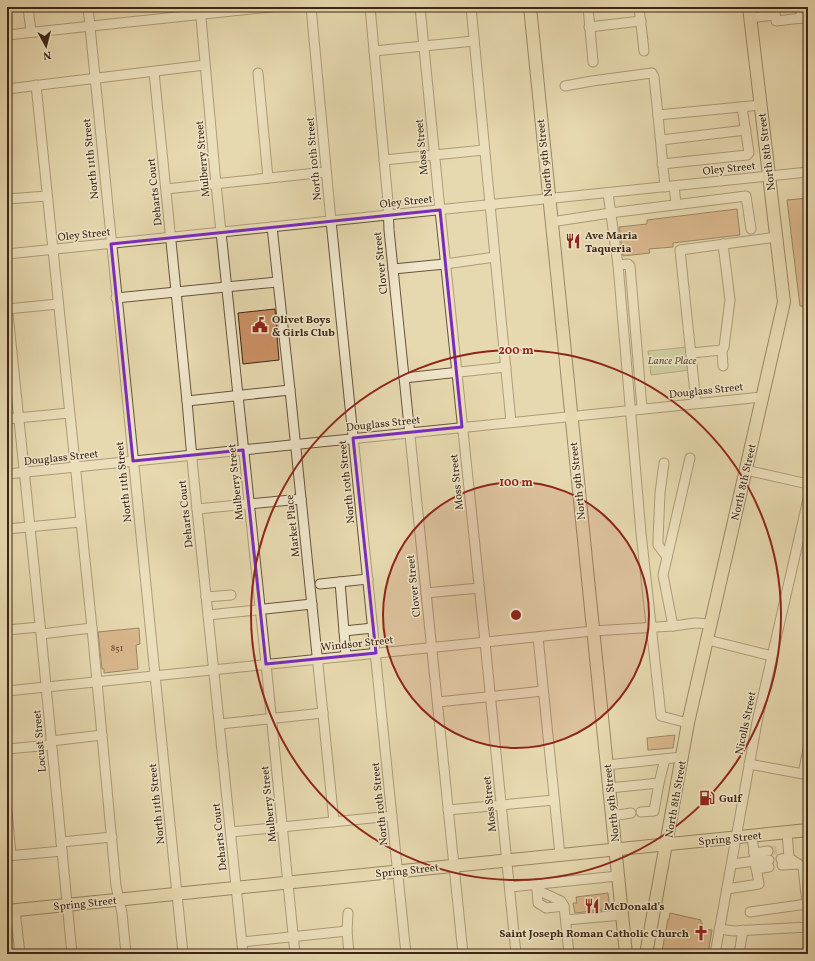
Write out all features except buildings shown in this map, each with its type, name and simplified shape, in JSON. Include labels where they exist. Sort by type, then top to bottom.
[{"type":"main road","name":"North 9th Street","points":[[530,7],[550,222],[626,954]]},
{"type":"main road","name":"North 8th Street","points":[[646,954],[667,845],[688,722],[708,640],[710,624],[784,302],[750,13]]},
{"type":"main road","name":"Spring Street","points":[[11,910],[808,830]]},
{"type":"street","points":[[28,7],[31,32]]},
{"type":"street","name":"North 11th Street","points":[[88,7],[183,954]]},
{"type":"street","points":[[7,35],[90,26],[200,11],[271,7]]},
{"type":"street","name":"North 10th Street","points":[[311,7],[326,172],[406,954]]},
{"type":"street","name":"Clover Street","points":[[370,7],[409,432],[463,954]]},
{"type":"street","name":"Moss Street","points":[[420,7],[516,954]]},
{"type":"street","points":[[471,7],[511,422]]},
{"type":"street","points":[[588,7],[593,62]]},
{"type":"street","points":[[639,7],[644,51]]},
{"type":"street","points":[[750,13],[774,11],[776,21],[805,19],[800,7]]},
{"type":"street","name":"Mulberry Street","points":[[200,11],[216,184],[272,718],[295,954]]},
{"type":"street","points":[[590,27],[641,22]]},
{"type":"street","points":[[374,51],[474,41]]},
{"type":"street","points":[[7,89],[205,65]]},
{"type":"street","name":"Deharts Court","points":[[154,72],[243,954]]},
{"type":"street","points":[[565,86],[652,73],[654,77],[661,140],[662,164],[676,204]]},
{"type":"street","points":[[258,74],[268,178]]},
{"type":"street","points":[[36,86],[92,628],[116,886],[122,913],[126,954]]},
{"type":"street","points":[[658,115],[761,105]]},
{"type":"street","points":[[662,164],[747,155],[749,153],[742,108]]},
{"type":"street","points":[[661,140],[746,130]]},
{"type":"street","points":[[384,160],[484,150]]},
{"type":"street","points":[[166,189],[326,172]]},
{"type":"street","name":"Oley Street","points":[[7,254],[808,172]]},
{"type":"street","points":[[608,193],[618,265],[650,627],[661,716],[688,722]]},
{"type":"street","points":[[7,199],[47,196]]},
{"type":"street","points":[[550,222],[610,212],[746,196],[751,229]]},
{"type":"street","name":"Market Place","points":[[272,227],[296,444],[334,822]]},
{"type":"street","points":[[696,403],[680,250],[777,237]]},
{"type":"street","points":[[723,244],[730,300],[724,347],[722,350],[724,366]]},
{"type":"street","points":[[393,269],[495,257]]},
{"type":"street","points":[[618,265],[628,264],[630,266],[642,408]]},
{"type":"street","points":[[116,298],[277,282]]},
{"type":"street","name":"Locust Street","points":[[7,304],[41,630],[72,954]]},
{"type":"street","points":[[7,309],[58,304]]},
{"type":"street","points":[[691,353],[722,350]]},
{"type":"street","points":[[404,378],[506,367]]},
{"type":"street","points":[[187,400],[290,390]]},
{"type":"street","name":"Douglass Street","points":[[7,474],[642,408],[762,397]]},
{"type":"street","points":[[7,419],[69,413]]},
{"type":"street","points":[[673,626],[663,576],[690,458]]},
{"type":"street","points":[[664,463],[660,493],[658,545],[667,557]]},
{"type":"street","points":[[746,470],[808,484]]},
{"type":"street","points":[[197,509],[301,499]]},
{"type":"street","name":"Nicolls Street","points":[[715,954],[757,722],[808,499]]},
{"type":"street","points":[[7,529],[80,522]]},
{"type":"street","points":[[320,584],[368,579]]},
{"type":"street","points":[[340,582],[346,656]]},
{"type":"street","points":[[426,593],[479,588]]},
{"type":"street","points":[[206,597],[231,595]]},
{"type":"street","points":[[208,615],[312,604]]},
{"type":"street","name":"Windsor Street","points":[[7,690],[593,631],[673,626],[695,623],[710,624]]},
{"type":"street","points":[[7,630],[92,628]]},
{"type":"street","points":[[344,631],[373,628]]},
{"type":"street","points":[[538,637],[560,855]]},
{"type":"street","points":[[708,640],[772,656]]},
{"type":"street","points":[[438,702],[543,691]]},
{"type":"street","points":[[220,724],[323,713]]},
{"type":"street","points":[[7,749],[102,735]]},
{"type":"street","points":[[749,764],[803,774],[808,750]]},
{"type":"street","points":[[607,765],[682,757]]},
{"type":"street","points":[[641,812],[654,811],[665,759]]},
{"type":"street","points":[[609,788],[660,782]]},
{"type":"street","points":[[448,810],[554,800]]},
{"type":"street","points":[[7,811],[9,856],[112,837]]},
{"type":"street","points":[[612,816],[631,814]]},
{"type":"street","points":[[231,832],[392,816]]},
{"type":"street","points":[[750,912],[807,904],[803,867],[784,856],[787,832]]},
{"type":"street","points":[[727,889],[758,884],[752,836]]},
{"type":"street","points":[[732,864],[769,859]]},
{"type":"street","points":[[510,887],[537,887],[618,876]]},
{"type":"street","points":[[537,887],[561,901],[564,906],[569,954]]},
{"type":"street","points":[[11,910],[20,954]]},
{"type":"street","points":[[348,913],[347,931],[349,954]]},
{"type":"street","points":[[566,920],[622,915]]},
{"type":"street","points":[[719,929],[734,931],[808,927]]},
{"type":"street","points":[[739,954],[744,930]]},
{"type":"street","points":[[242,942],[347,931]]},
{"type":"highlighted area","points":[[440,210],[462,427],[353,438],[376,653],[266,664],[243,450],[133,461],[111,244]]},
{"type":"green space","name":"Lance Place","points":[[687,347],[690,370],[651,375],[648,351]]},
{"type":"tunnel","points":[[768,851],[780,849]]},
{"type":"place","name":"Ave Maria Taqueria","points":[[573,241]]},
{"type":"place","name":"Olivet Boys & Girls Club","points":[[260,325]]},
{"type":"place","name":"Gulf","points":[[707,798]]},
{"type":"place","name":"McDonald's","points":[[592,906]]},
{"type":"place","name":"Saint Joseph Roman Catholic Church","points":[[701,933]]}]
